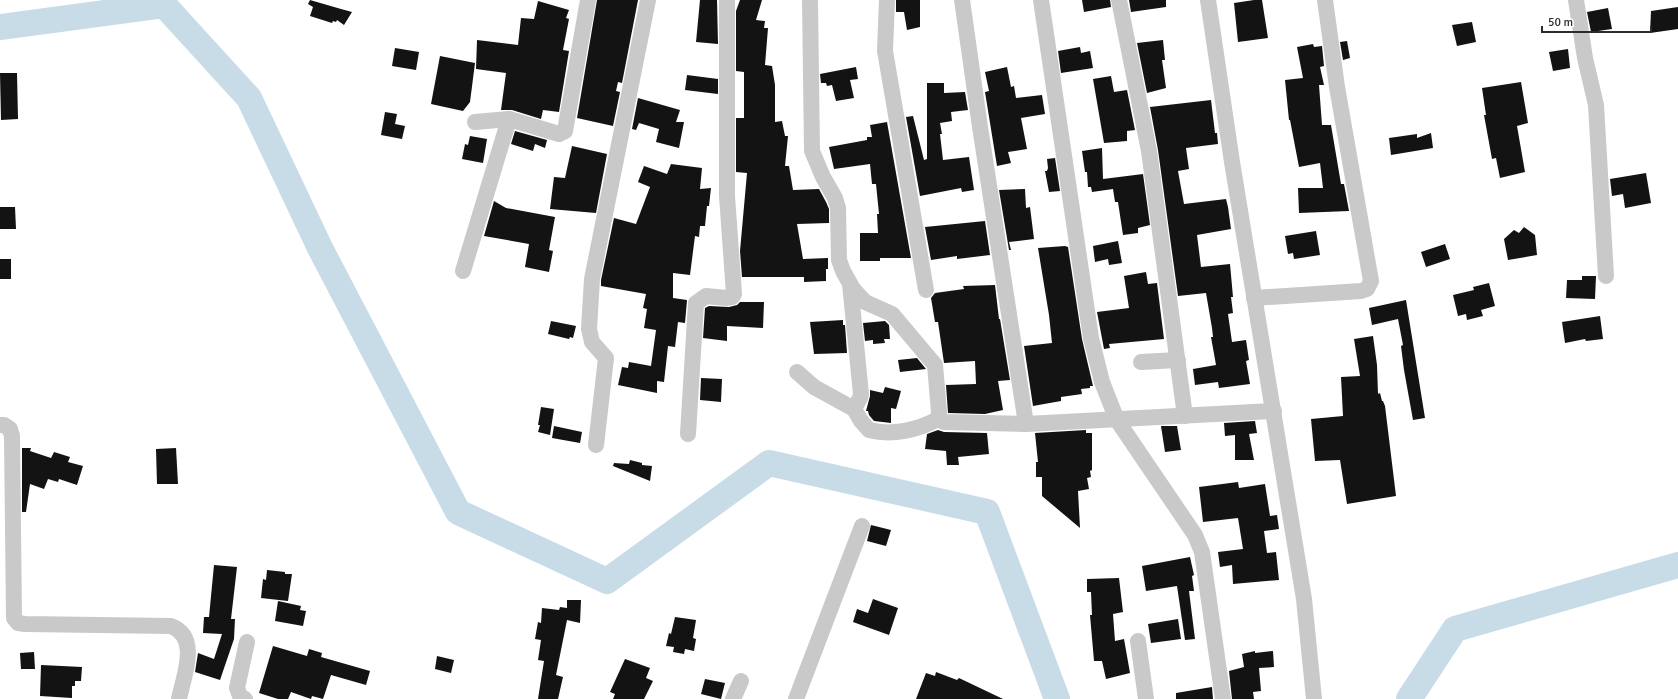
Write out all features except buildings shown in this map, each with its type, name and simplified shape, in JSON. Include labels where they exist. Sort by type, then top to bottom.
[{"type":"street","points":[[475,122],[509,119],[558,134],[565,131],[588,0]]},
{"type":"street","points":[[596,445],[606,358],[592,342],[589,329],[592,279],[648,0]]},
{"type":"street","points":[[688,434],[696,303],[706,296],[727,298],[732,297],[734,294],[727,196],[727,0]]},
{"type":"street","points":[[810,0],[812,152],[823,177],[835,198],[838,208],[839,260],[850,284],[865,302],[892,314],[935,366],[939,405],[938,419]]},
{"type":"street","points":[[887,0],[885,51],[926,290]]},
{"type":"street","points":[[962,0],[1026,424]]},
{"type":"street","points":[[1040,0],[1091,338],[1102,382],[1117,420],[1194,535],[1202,552],[1223,699]]},
{"type":"street","points":[[1119,0],[1148,151],[1185,416]]},
{"type":"street","points":[[1208,0],[1232,162],[1304,599],[1314,699]]},
{"type":"street","points":[[1254,298],[1361,291],[1367,289],[1371,281],[1337,87],[1325,0]]},
{"type":"street","points":[[1576,0],[1585,58],[1596,106],[1606,276]]},
{"type":"street","points":[[462,271],[509,119]]},
{"type":"street","points":[[850,284],[858,379],[861,394],[854,409]]},
{"type":"street","points":[[1141,362],[1178,360]]},
{"type":"street","points":[[797,372],[814,387],[854,409],[866,427],[875,431],[915,429],[938,419]]},
{"type":"street","points":[[938,419],[944,422],[1026,424],[1274,411]]},
{"type":"street","points":[[0,425],[4,425],[10,429],[12,436],[14,618],[18,623],[25,624],[171,626],[179,629],[185,635],[189,649],[179,699]]},
{"type":"street","points":[[796,699],[862,526]]},
{"type":"street","points":[[1138,641],[1146,699]]},
{"type":"street","points":[[245,699],[240,696],[237,688],[247,642]]},
{"type":"street","points":[[733,699],[741,681]]},
{"type":"waterway","points":[[0,27],[164,5],[249,98],[320,248],[458,512],[607,581],[769,463],[987,512],[1057,699]]},
{"type":"waterway","points":[[1409,699],[1455,629],[1678,565]]}]
